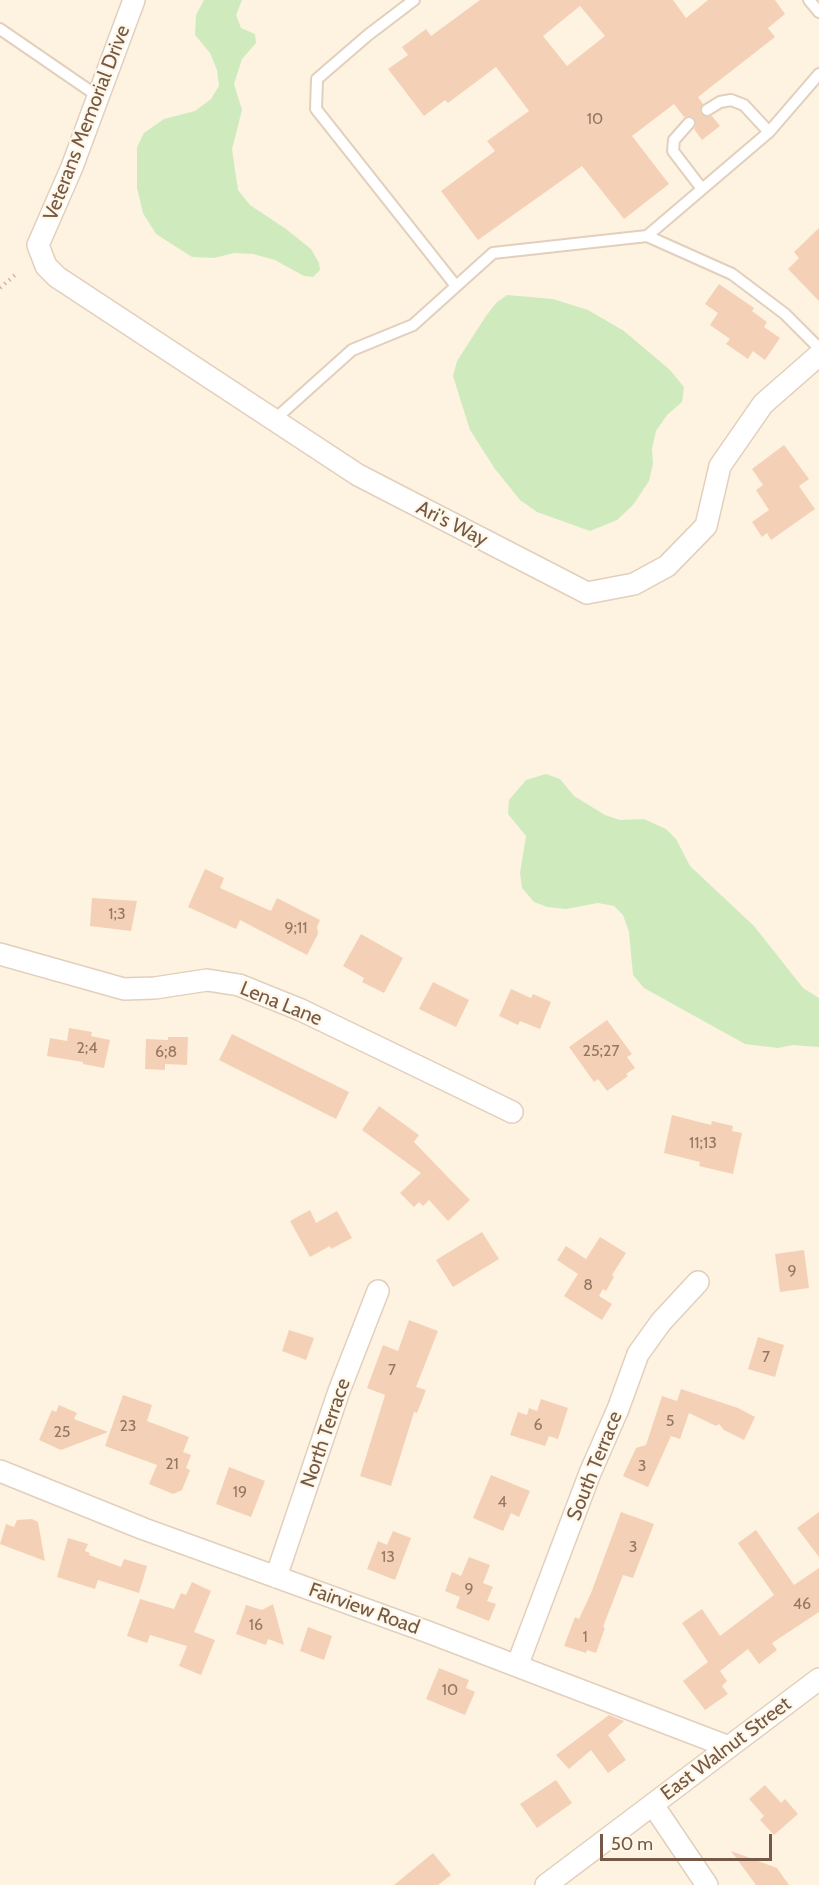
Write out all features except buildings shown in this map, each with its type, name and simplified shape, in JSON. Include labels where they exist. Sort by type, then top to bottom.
[{"type":"street","name":"Veterans Memorial Drive","points":[[38,245],[72,167],[134,0]]},
{"type":"street","name":"Ari's Way","points":[[38,245],[46,266],[57,277],[358,475],[587,593],[634,584],[667,566],[706,526],[720,466],[763,404],[819,355]]},
{"type":"street","name":"Lena Lane","points":[[0,954],[124,989],[156,988],[207,980],[239,985],[301,1010],[512,1112]]},
{"type":"street","name":"South Terrace","points":[[517,1666],[638,1354],[661,1322],[698,1282]]},
{"type":"street","name":"North Terrace","points":[[276,1577],[339,1391],[378,1290]]},
{"type":"street","name":"Fairview Road","points":[[0,1471],[144,1528],[729,1747]]},
{"type":"street","name":"East Walnut Street","points":[[546,1885],[819,1679]]},
{"type":"street","points":[[653,1805],[707,1885]]},
{"type":"lane","points":[[414,0],[368,35],[317,79],[316,109],[456,286]]},
{"type":"lane","points":[[809,0],[819,12]]},
{"type":"lane","points":[[0,29],[99,96]]},
{"type":"lane","points":[[647,236],[769,132],[819,74]]},
{"type":"lane","points":[[707,110],[720,102],[731,100],[744,105],[769,132]]},
{"type":"lane","points":[[689,123],[674,140],[673,151],[702,189]]},
{"type":"lane","points":[[274,420],[352,350],[413,325],[493,253],[647,236],[732,274],[785,314],[819,348]]},
{"type":"path","points":[[0,288],[15,275]]},
{"type":"green space","points":[[204,0],[242,0],[236,15],[241,28],[255,34],[256,43],[242,59],[234,84],[242,110],[232,149],[238,190],[250,205],[311,249],[319,263],[320,270],[313,277],[304,276],[275,260],[253,254],[234,253],[214,258],[192,257],[156,234],[143,213],[137,188],[137,147],[144,133],[164,119],[195,111],[211,99],[219,86],[217,70],[210,53],[195,35],[196,15]]},
{"type":"green space","points":[[507,295],[553,299],[588,310],[624,331],[670,370],[684,387],[682,402],[667,415],[656,431],[649,481],[633,505],[617,520],[590,531],[537,512],[520,500],[495,469],[470,430],[453,376],[457,361],[486,316],[496,303]]},
{"type":"green space","points":[[546,774],[560,779],[574,796],[605,815],[620,820],[644,819],[666,829],[676,839],[690,866],[754,926],[803,988],[819,998],[819,1047],[793,1045],[778,1048],[745,1044],[644,988],[633,975],[629,932],[623,915],[614,906],[598,903],[566,909],[547,907],[534,902],[522,888],[520,873],[526,836],[508,814],[509,800],[526,780]]}]
